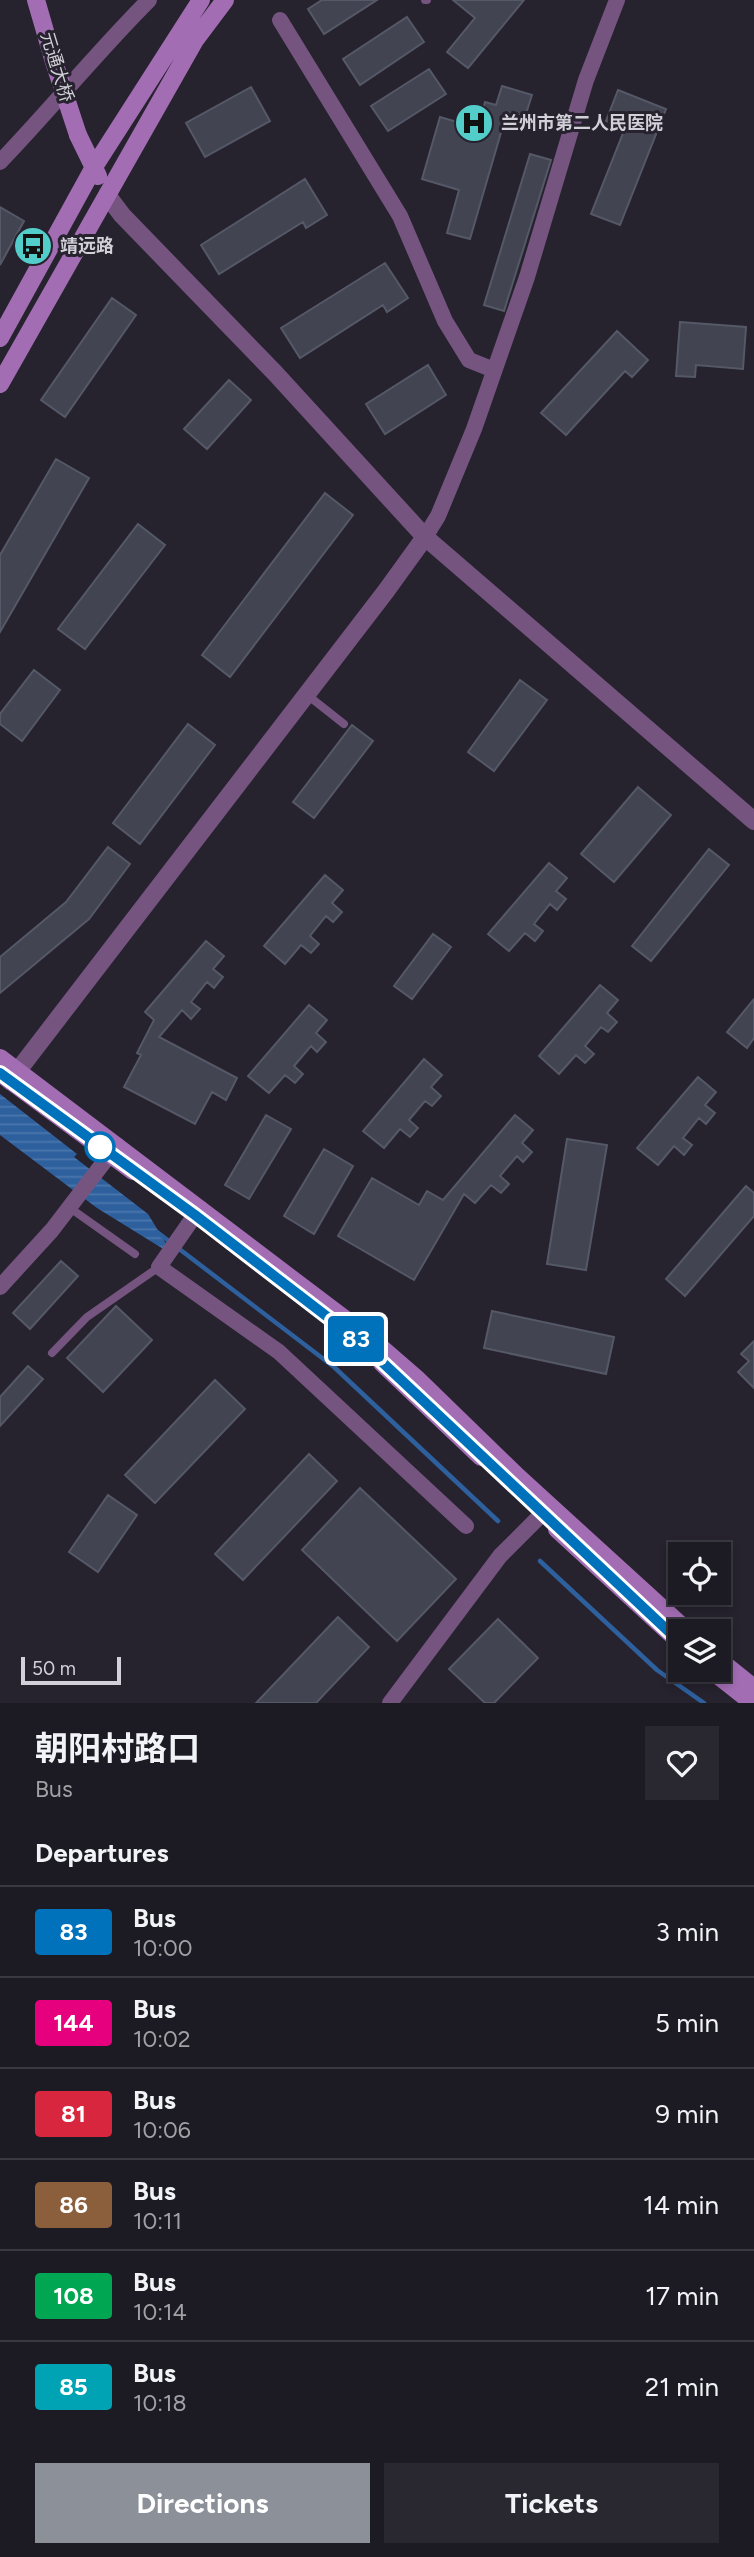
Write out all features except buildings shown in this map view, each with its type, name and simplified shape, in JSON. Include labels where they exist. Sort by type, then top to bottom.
[{"type":"main road","name":"元通大桥","points":[[36,0],[78,135],[107,195]]},
{"type":"main road","points":[[0,338],[94,167],[172,41],[201,0]]},
{"type":"main road","points":[[0,384],[195,40],[225,0]]},
{"type":"main road","points":[[0,1058],[10,1075],[109,1156],[198,1212],[364,1345],[546,1510],[673,1619]]},
{"type":"main road","points":[[546,1510],[668,1630]]},
{"type":"main road","points":[[731,1670],[754,1688]]},
{"type":"main road","points":[[726,1682],[753,1703]]},
{"type":"street","points":[[0,162],[149,0]]},
{"type":"street","points":[[10,1075],[386,591],[438,516],[469,442],[527,277],[586,80],[618,0]]},
{"type":"street","points":[[280,20],[400,216],[445,321],[469,360],[494,370]]},
{"type":"street","points":[[107,195],[122,215],[275,373],[425,537],[754,821]]},
{"type":"street","points":[[0,1287],[74,1202],[109,1156]]},
{"type":"street","points":[[198,1212],[159,1267],[279,1352],[466,1525]]},
{"type":"street","points":[[390,1703],[500,1556],[546,1510]]},
{"type":"lane","points":[[306,694],[344,724]]},
{"type":"lane","points":[[74,1202],[135,1254]]},
{"type":"lane","points":[[52,1353],[87,1317],[159,1267]]},
{"type":"water","points":[[0,1094],[77,1154],[74,1157],[148,1214],[173,1255],[97,1208],[0,1135]]},
{"type":"waterway","points":[[157,1232],[334,1367],[498,1521]]},
{"type":"waterway","points":[[540,1561],[657,1670],[704,1703]]},
{"type":"bus line","name":"83","points":[[0,1073],[195,1215],[364,1345],[521,1496],[668,1631]]},
{"type":"place","name":"兰州市第二人民医院","points":[[474,123]]},
{"type":"place","name":"靖远路","points":[[33,246]]}]
